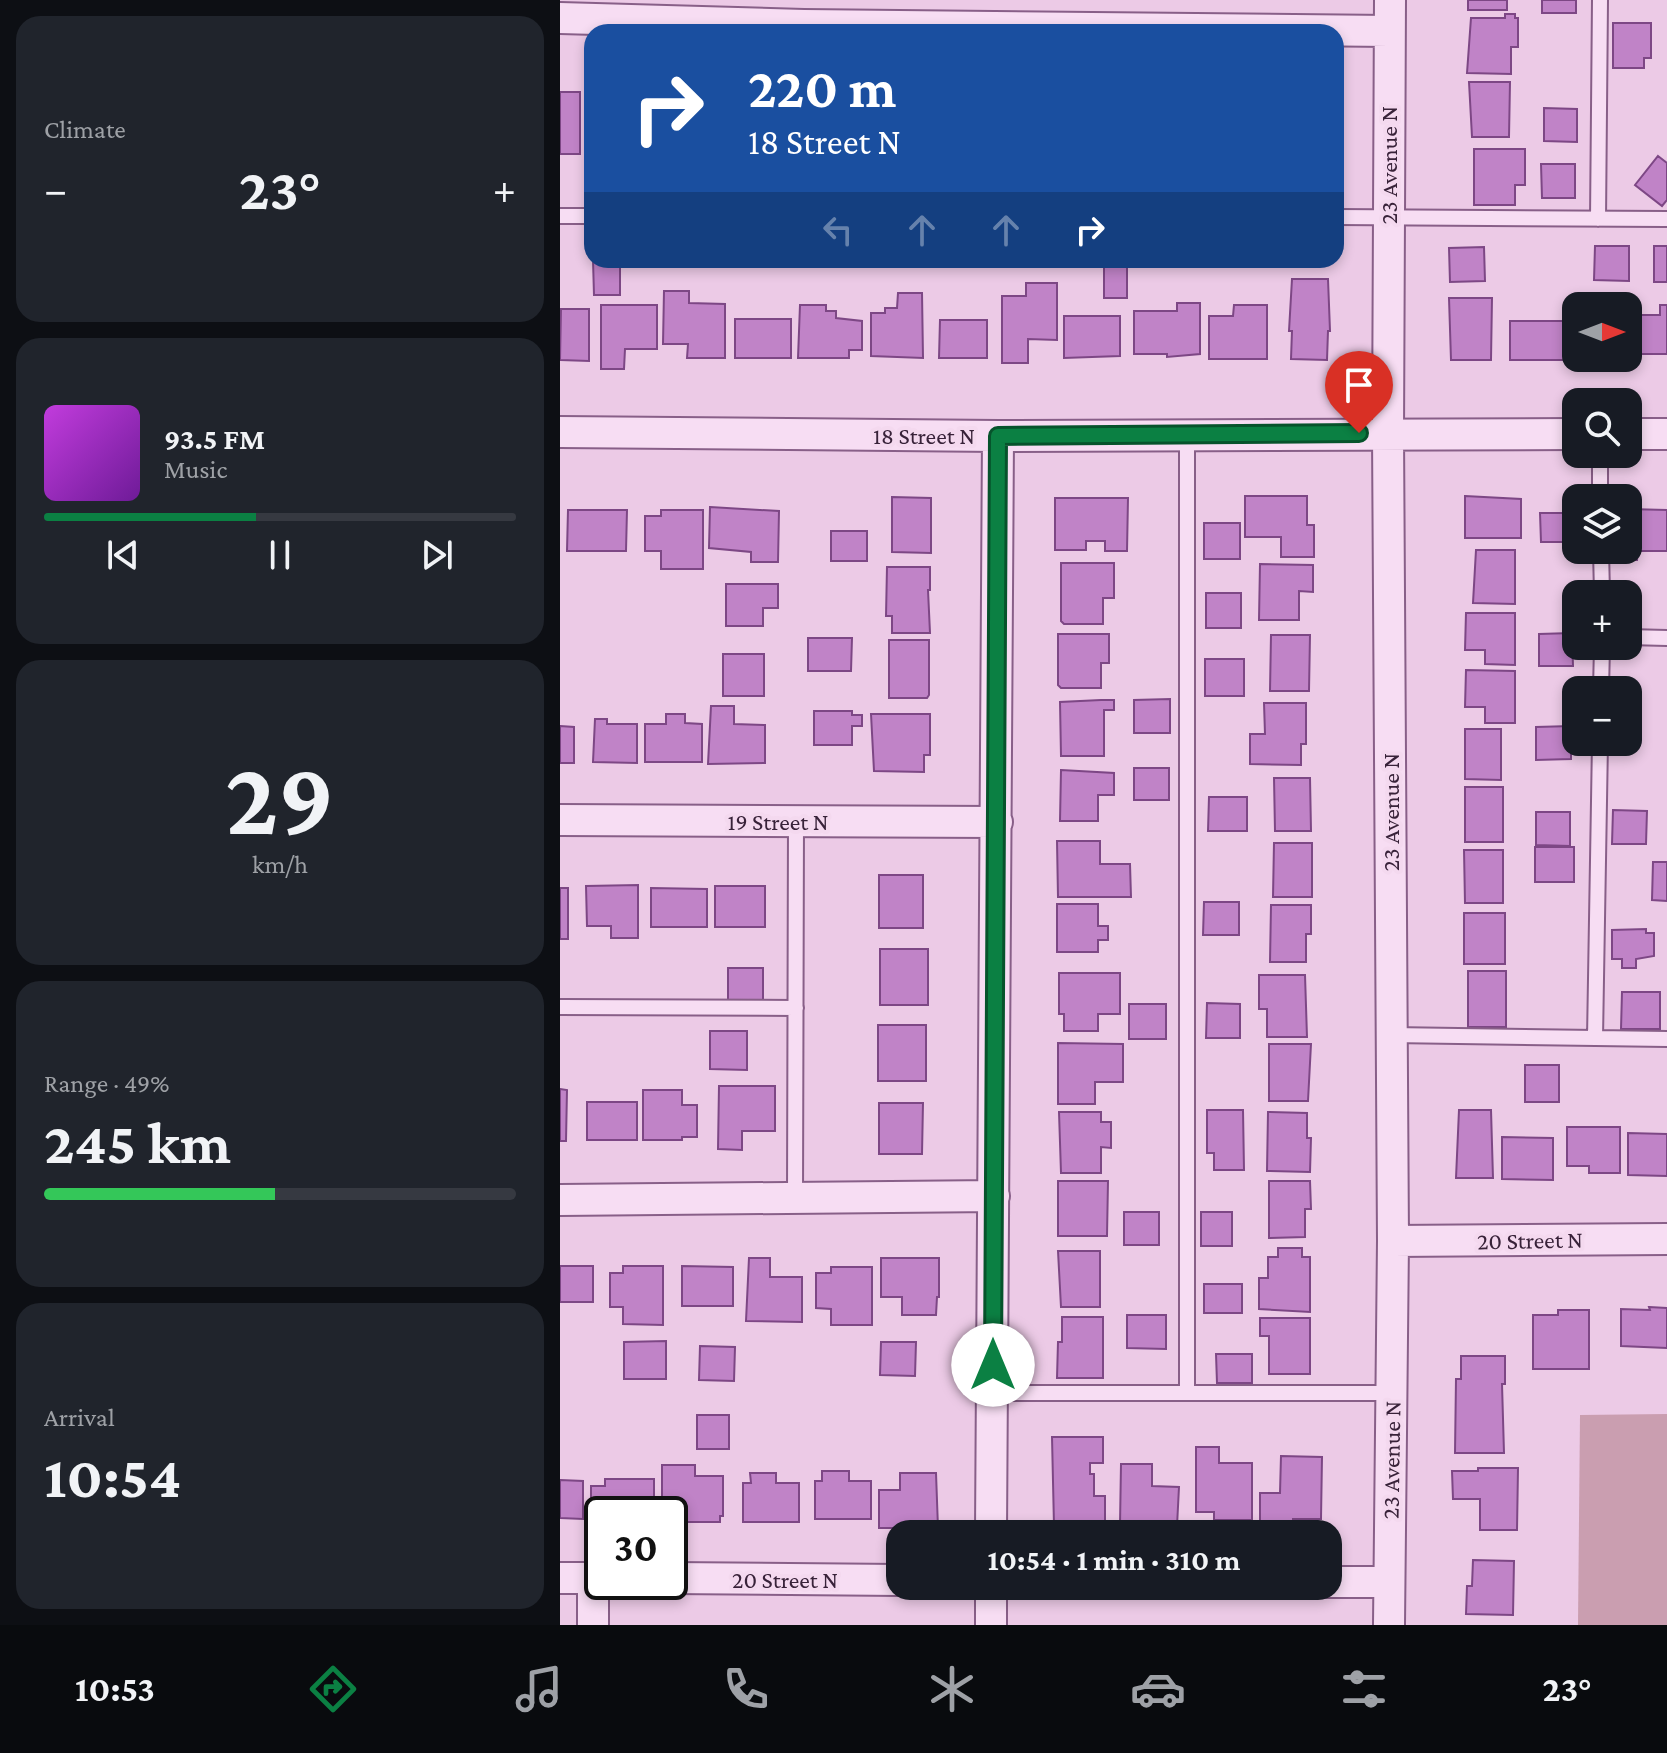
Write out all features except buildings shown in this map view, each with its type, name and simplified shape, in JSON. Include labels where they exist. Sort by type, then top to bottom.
[{"type":"street","name":"23 Avenue N","points":[[1389,1625],[1393,1241],[1388,433],[1390,0]]},
{"type":"street","points":[[560,18],[706,24]]},
{"type":"street","points":[[1344,31],[1389,31]]},
{"type":"street","name":"18 Street N","points":[[560,432],[998,436],[1562,434]]},
{"type":"street","points":[[1642,434],[1667,434]]},
{"type":"street","points":[[991,1520],[998,436]]},
{"type":"street","name":"19 Street N","points":[[560,820],[997,822]]},
{"type":"street","points":[[560,1200],[994,1196]]},
{"type":"street","name":"20 Street N","points":[[1393,1241],[1667,1239]]},
{"type":"street","points":[[560,1578],[584,1578]]},
{"type":"street","name":"20 Street N","points":[[688,1578],[886,1580]]},
{"type":"street","points":[[1342,1582],[1389,1582]]},
{"type":"street","points":[[593,1625],[595,1600]]},
{"type":"street","points":[[991,1600],[991,1625]]},
{"type":"lane","points":[[1598,219],[1600,0]]},
{"type":"lane","points":[[560,216],[584,216]]},
{"type":"lane","points":[[1344,217],[1667,219]]},
{"type":"lane","points":[[1187,434],[1187,1393]]},
{"type":"lane","points":[[1642,637],[1667,638]]},
{"type":"lane","points":[[1595,1038],[1600,756]]},
{"type":"lane","points":[[795,1198],[796,821]]},
{"type":"lane","points":[[560,1007],[796,1008]]},
{"type":"lane","points":[[1391,1035],[1667,1039]]},
{"type":"lane","points":[[992,1393],[1391,1393]]},
{"type":"shaded area","points":[[1667,1414],[1667,1625],[1578,1625],[1580,1415]]},
{"type":"route","points":[[993,1365],[998,436],[1359,433]]}]
